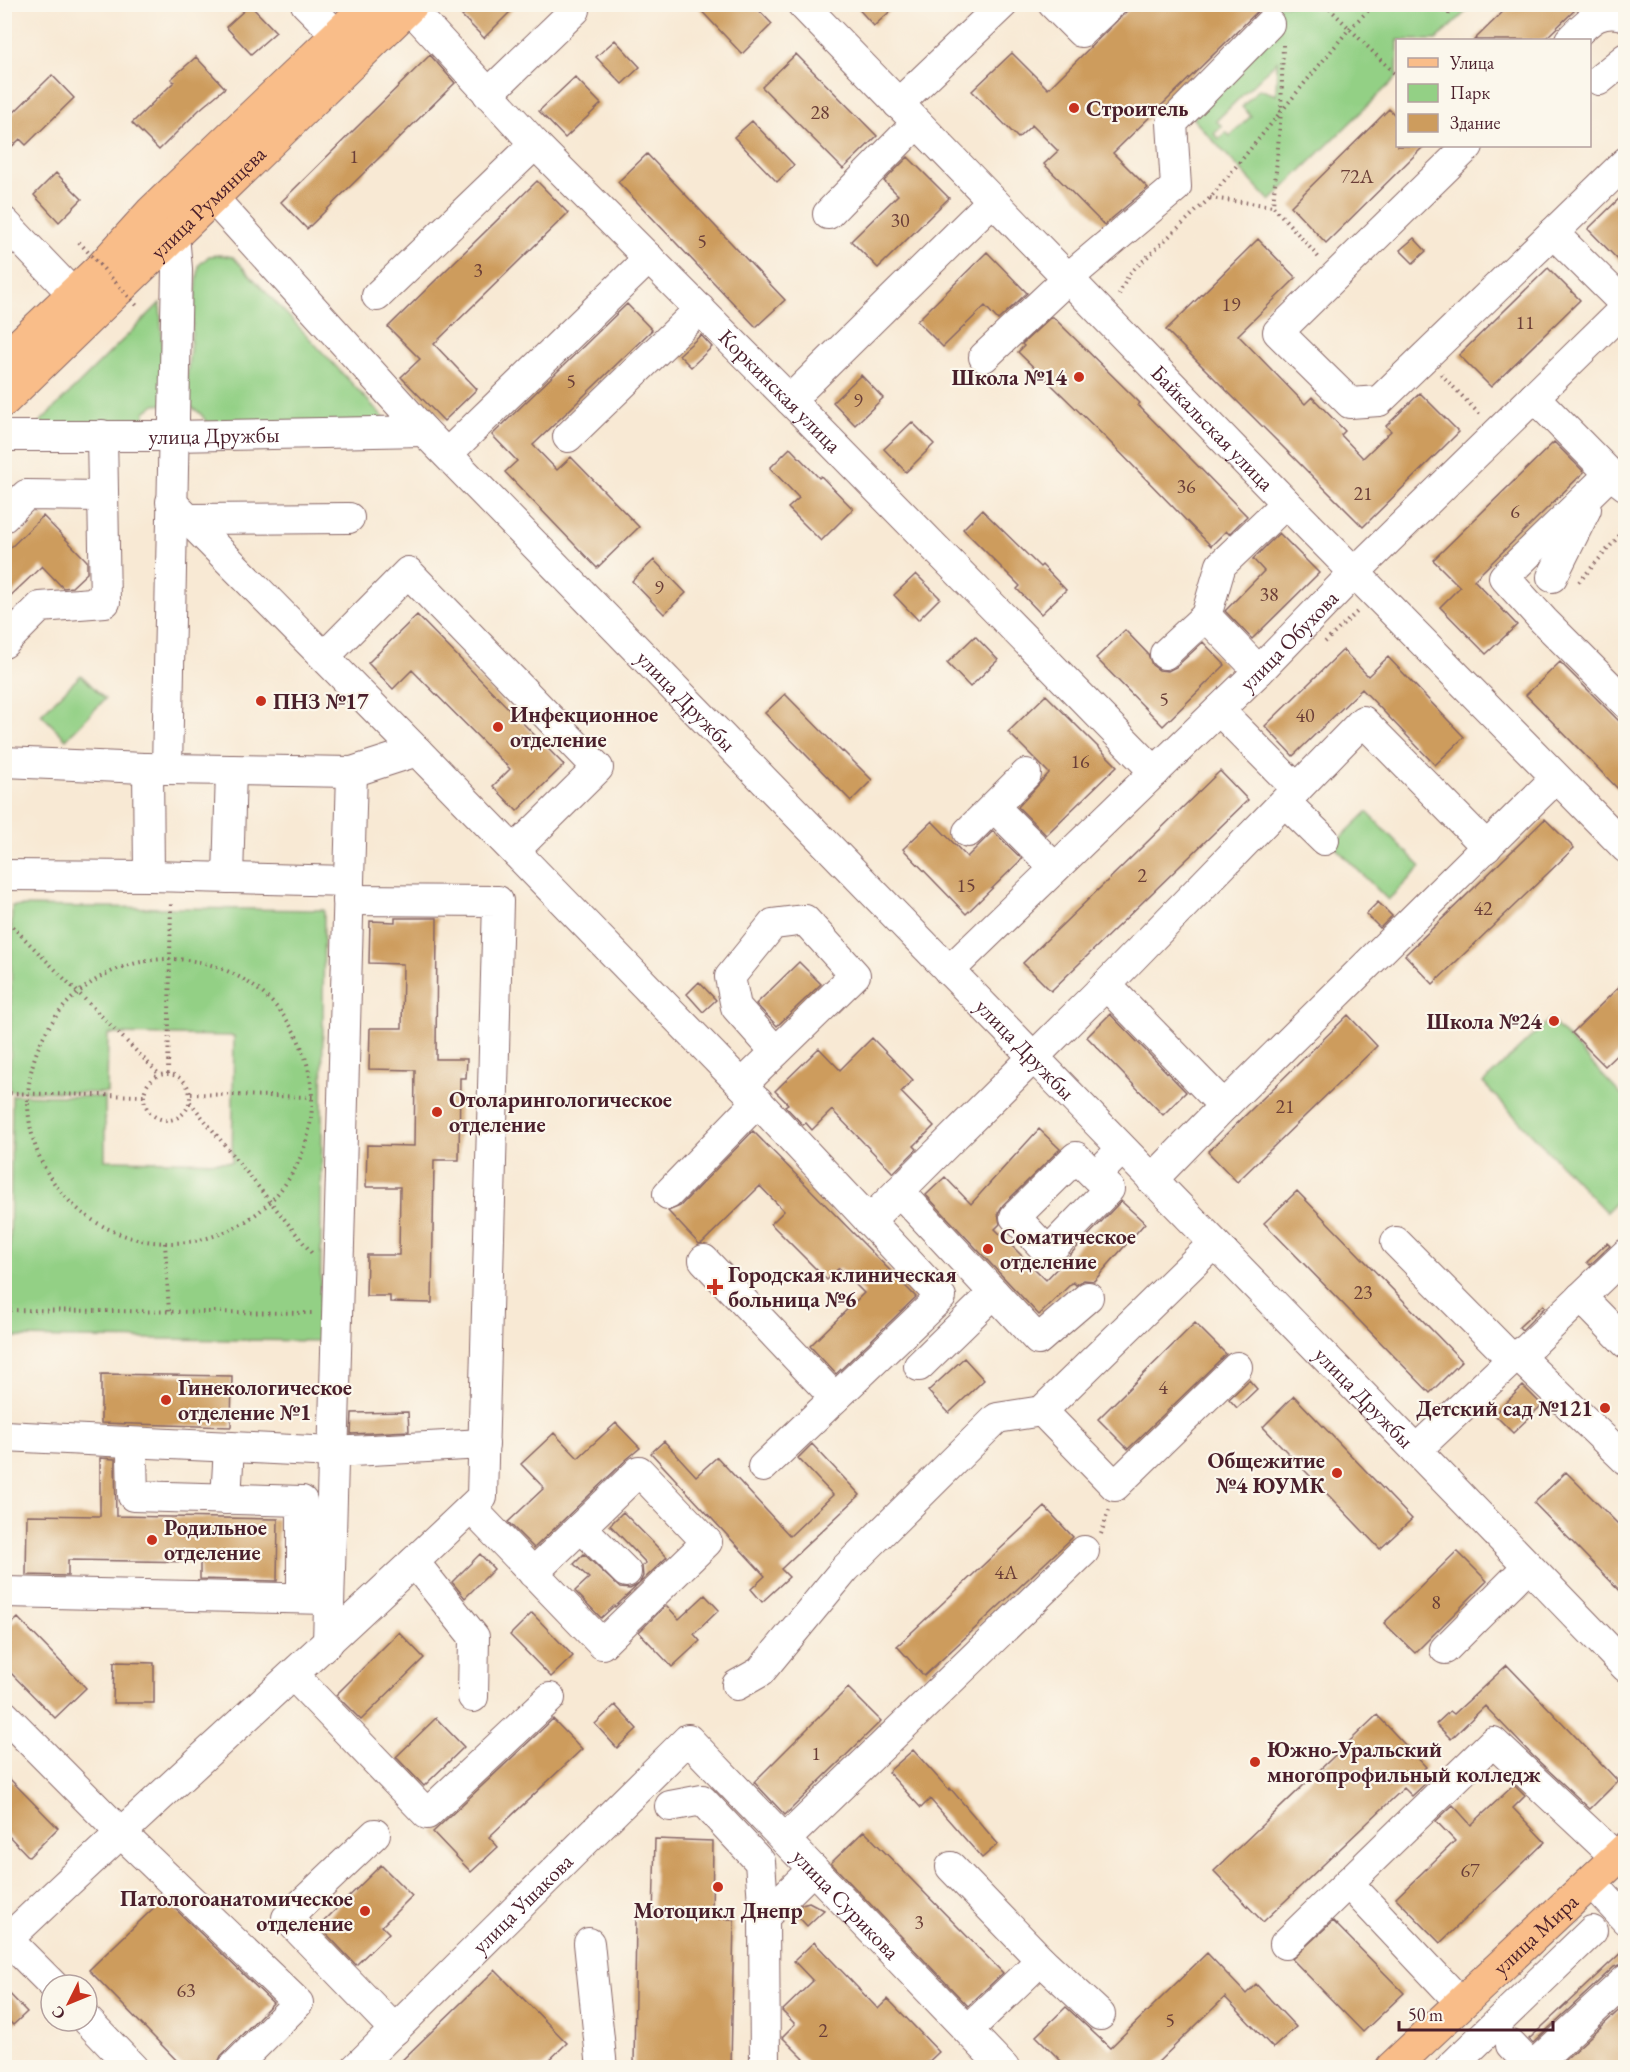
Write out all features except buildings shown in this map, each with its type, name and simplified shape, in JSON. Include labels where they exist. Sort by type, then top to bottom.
[{"type":"main road","name":"улица Румянцева","points":[[4,400],[120,288],[172,223],[338,36],[370,4]]},
{"type":"main road","name":"улица Румянцева","points":[[172,223],[212,198],[410,6]]},
{"type":"main road","name":"улица Румянцева","points":[[4,360],[73,294],[120,288]]},
{"type":"main road","name":"улица Мира","points":[[1392,2067],[1621,1854]]},
{"type":"street","points":[[306,4],[338,36]]},
{"type":"street","name":"Байкальская улица","points":[[802,4],[1286,503],[1626,848]]},
{"type":"street","points":[[828,214],[907,114],[1003,4]]},
{"type":"street","points":[[1053,4],[1081,32],[1111,4]]},
{"type":"street","name":"Коркинская улица","points":[[410,6],[535,144],[1155,772]]},
{"type":"street","points":[[488,94],[575,10]]},
{"type":"street","points":[[1571,39],[1589,22],[1606,12],[1626,16]]},
{"type":"street","points":[[984,357],[1068,278],[1176,188],[1172,123],[1276,32]]},
{"type":"street","points":[[1599,80],[1626,58]]},
{"type":"street","points":[[377,296],[535,144]]},
{"type":"street","points":[[1467,147],[1278,332],[1350,403],[1379,401],[1626,162]]},
{"type":"street","name":"улица Дружбы","points":[[212,198],[424,431],[1626,1667]]},
{"type":"street","points":[[790,400],[992,201]]},
{"type":"street","points":[[4,222],[73,294]]},
{"type":"street","points":[[160,876],[157,768],[180,510],[173,436],[177,268],[172,223]]},
{"type":"street","points":[[1553,233],[1626,306]]},
{"type":"street","points":[[447,454],[649,258]]},
{"type":"street","name":"улица Обухова","points":[[949,971],[1259,671],[1355,572],[1626,306]]},
{"type":"street","points":[[568,437],[700,309]]},
{"type":"street","points":[[1534,397],[1611,483]]},
{"type":"street","name":"улица Дружбы","points":[[4,436],[173,436],[424,431]]},
{"type":"street","points":[[4,643],[40,607],[105,602],[102,435]]},
{"type":"street","points":[[1563,582],[1611,483]]},
{"type":"street","points":[[1611,483],[1504,577],[1544,621],[1626,703]]},
{"type":"street","points":[[4,517],[26,495],[102,496]]},
{"type":"street","points":[[1165,654],[1206,616],[1221,566],[1286,503]]},
{"type":"street","points":[[180,510],[349,518]]},
{"type":"street","points":[[180,510],[515,850],[750,1093],[941,1297],[763,1467]]},
{"type":"street","points":[[325,656],[408,572],[598,768],[515,850]]},
{"type":"street","points":[[1206,616],[1259,671]]},
{"type":"street","points":[[1219,710],[1291,795],[1324,840]]},
{"type":"street","points":[[869,1221],[1034,1058],[1363,721],[1487,847]]},
{"type":"street","points":[[4,762],[352,772],[417,751]]},
{"type":"street","points":[[228,878],[231,770]]},
{"type":"street","points":[[315,1598],[333,1452],[352,772]]},
{"type":"street","points":[[968,832],[1026,774]]},
{"type":"street","points":[[1152,1180],[1556,778]]},
{"type":"street","points":[[994,807],[1055,868]]},
{"type":"street","points":[[4,875],[228,878],[498,901],[482,1497],[328,1643],[6,1937],[41,1973]]},
{"type":"street","points":[[1106,985],[1224,1106]]},
{"type":"street","points":[[668,1194],[750,1093],[776,1052]]},
{"type":"street","points":[[1095,1176],[1122,1149]]},
{"type":"street","points":[[899,1191],[1038,1340],[1089,1297]]},
{"type":"street","points":[[1396,1242],[1626,1460]]},
{"type":"street","points":[[737,1685],[760,1672],[845,1569],[997,1418],[1042,1411],[1214,1243]]},
{"type":"street","points":[[1416,1449],[1515,1357],[1527,1349],[1626,1254]]},
{"type":"street","points":[[704,1260],[835,1398]]},
{"type":"street","points":[[919,1366],[994,1293]]},
{"type":"street","points":[[1581,1297],[1626,1343]]},
{"type":"street","points":[[1042,1411],[1115,1486],[1237,1366]]},
{"type":"street","points":[[4,1436],[333,1452],[484,1444]]},
{"type":"street","points":[[226,1499],[229,1447]]},
{"type":"street","points":[[132,1456],[133,1496],[302,1501],[315,1598],[328,1643]]},
{"type":"street","points":[[471,1508],[533,1573],[602,1644],[707,1542],[639,1471],[533,1573]]},
{"type":"street","points":[[581,1527],[626,1572]]},
{"type":"street","points":[[785,1840],[1083,1551]]},
{"type":"street","points":[[414,1562],[474,1637],[473,1697]]},
{"type":"street","points":[[1445,1649],[1528,1566]]},
{"type":"street","points":[[4,1592],[315,1598]]},
{"type":"street","points":[[293,1675],[427,1814],[550,1698]]},
{"type":"street","points":[[4,1715],[120,1832],[298,2003],[233,2067]]},
{"type":"street","name":"улица Сурикова","points":[[688,1739],[1004,2067]]},
{"type":"street","name":"улица Ушакова","points":[[361,2066],[688,1739]]},
{"type":"street","points":[[1285,1944],[1493,1742],[1621,1854]]},
{"type":"street","points":[[670,1806],[702,1800],[760,1862],[764,1917],[765,2067]]},
{"type":"street","points":[[375,1834],[287,1918],[395,2030]]},
{"type":"street","points":[[951,1867],[1041,1960],[1100,2015]]},
{"type":"street","points":[[764,1917],[813,1869]]},
{"type":"street","points":[[1591,1882],[1626,1920]]},
{"type":"street","points":[[1348,1883],[1461,2003]]},
{"type":"street","points":[[1450,2067],[1592,1931]]},
{"type":"street","points":[[589,1943],[602,2067]]},
{"type":"street","points":[[968,2030],[1041,1960]]},
{"type":"street","points":[[1511,2045],[1533,2067],[1626,1980]]},
{"type":"street","points":[[99,2032],[133,2067]]},
{"type":"path","points":[[1325,4],[1396,75]]},
{"type":"path","points":[[1108,320],[1129,274],[1210,198],[1350,28],[1375,4]]},
{"type":"path","points":[[1449,15],[1450,4]]},
{"type":"path","points":[[1273,206],[1281,111],[1276,32]]},
{"type":"path","points":[[1210,198],[1273,206],[1334,275]]},
{"type":"path","points":[[79,242],[120,288]]},
{"type":"path","points":[[1424,357],[1498,434]]},
{"type":"path","points":[[1563,582],[1626,528]]},
{"type":"path","points":[[160,876],[170,958],[168,1074]]},
{"type":"path","points":[[4,918],[160,1075]]},
{"type":"path","points":[[170,958],[202,961],[226,970],[250,982],[276,1005],[304,1050],[313,1097],[312,1119],[303,1153],[286,1184],[270,1202],[249,1220],[217,1235],[200,1240],[165,1243],[131,1238],[114,1232],[99,1224],[71,1202],[49,1175],[38,1151],[30,1126],[28,1094],[30,1073],[41,1040],[60,1011],[78,992],[100,976],[115,969],[149,960],[170,958]]},
{"type":"path","points":[[168,1074],[183,1080],[191,1094],[190,1102],[183,1115],[170,1121],[150,1113],[144,1096],[147,1085],[160,1075],[168,1074]]},
{"type":"path","points":[[4,1093],[144,1096]]},
{"type":"path","points":[[191,1094],[343,1097]]},
{"type":"path","points":[[190,1102],[270,1202],[337,1300]]},
{"type":"path","points":[[165,1243],[169,1312]]},
{"type":"path","points":[[4,1311],[169,1312],[337,1300]]},
{"type":"green space","points":[[1266,5],[1473,5],[1437,39],[1396,39],[1396,78],[1270,201],[1193,119],[1277,15]],"holes":[[[1277,61],[1276,95],[1259,89],[1242,107],[1251,116],[1230,136],[1226,132],[1219,139],[1214,134],[1222,126],[1216,121]]]},
{"type":"green space","points":[[209,256],[233,257],[390,424],[210,429],[200,413],[184,405],[199,265]]},
{"type":"green space","points":[[160,303],[166,404],[154,405],[145,412],[143,430],[34,428]]},
{"type":"green space","points":[[81,675],[105,699],[66,739],[41,714]]},
{"type":"green space","points":[[1367,812],[1421,867],[1388,900],[1333,845]]},
{"type":"green space","points":[[12,906],[324,910],[320,1341],[9,1337],[12,1095],[105,1097],[105,1160],[232,1162],[234,1036],[108,1034],[107,1093],[10,1091]]},
{"type":"green space","points":[[1550,1019],[1625,1099],[1625,1193],[1606,1212],[1483,1083]]},
{"type":"place","name":"Строитель","points":[[1074,108]]},
{"type":"place","name":"Школа №14","points":[[1079,377]]},
{"type":"place","name":"ПНЗ №17","points":[[261,701]]},
{"type":"place","name":"Инфекционное отделение","points":[[498,727]]},
{"type":"place","name":"Школа №24","points":[[1554,1021]]},
{"type":"place","name":"Отоларингологическое отделение","points":[[437,1112]]},
{"type":"place","name":"Соматическое отделение","points":[[988,1249]]},
{"type":"place","name":"Городская клиническая больница №6","points":[[715,1287]]},
{"type":"place","name":"Гинекологическое отделение №1","points":[[166,1400]]},
{"type":"place","name":"Детский сад №121","points":[[1605,1408]]},
{"type":"place","name":"Общежитие №4 ЮУМК","points":[[1337,1473]]},
{"type":"place","name":"Родильное отделение","points":[[152,1540]]},
{"type":"place","name":"Южно-Уральский многопрофильный колледж","points":[[1255,1762]]},
{"type":"place","name":"Мотоцикл Днепр","points":[[718,1887]]},
{"type":"place","name":"Патологоанатомическое отделение","points":[[365,1911]]}]
